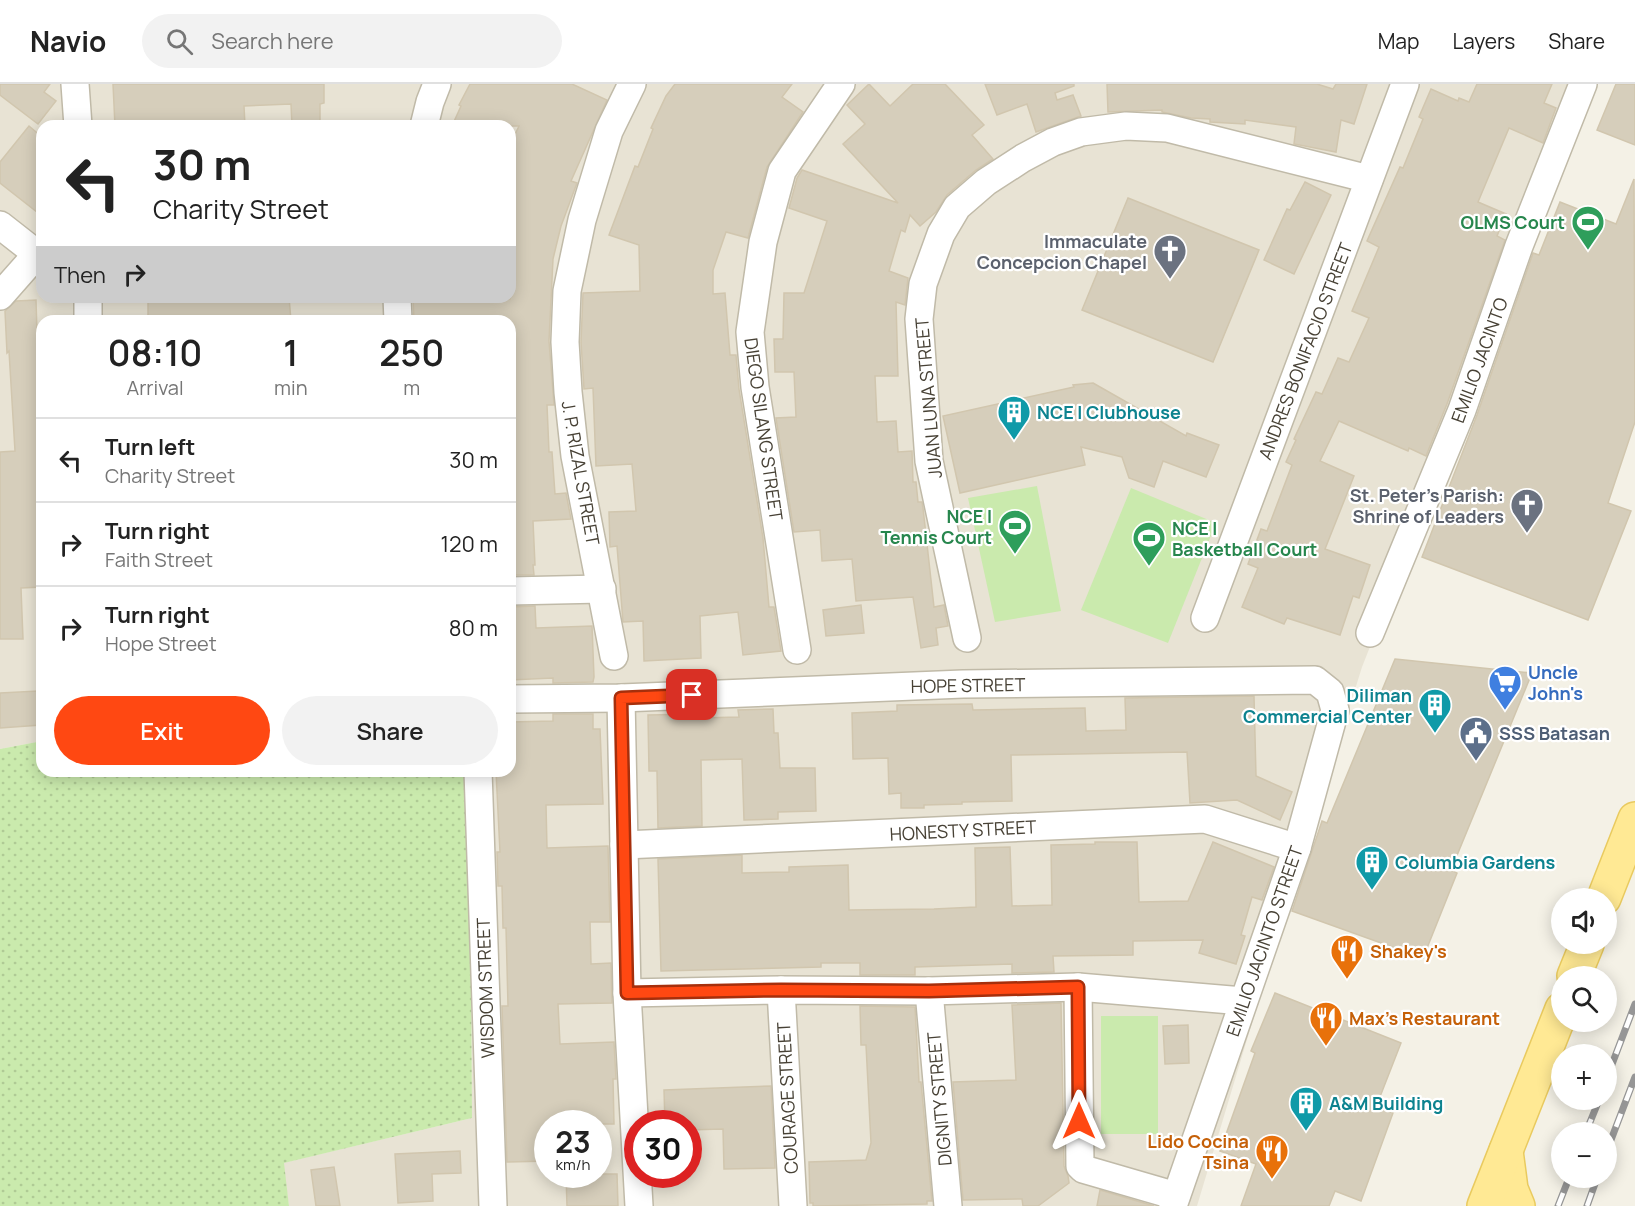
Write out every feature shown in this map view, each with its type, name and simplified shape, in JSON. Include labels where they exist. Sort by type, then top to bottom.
[{"type":"main road","points":[[1608,888],[1635,819]]},
{"type":"main road","points":[[1484,1206],[1553,1032]]},
{"type":"main road","points":[[1506,1151],[1512,1189],[1518,1206]]},
{"type":"street","points":[[75,84],[78,120]]},
{"type":"street","points":[[426,120],[437,84]]},
{"type":"street","name":"J. P. RIZAL STREET","points":[[614,656],[575,456],[568,392],[567,291],[582,220],[609,131],[632,84]]},
{"type":"street","name":"DIEGO SILANG STREET","points":[[797,650],[755,387],[750,332],[763,242],[782,171],[841,84]]},
{"type":"street","name":"ANDRES BONIFACIO STREET","points":[[1205,618],[1405,84]]},
{"type":"street","name":"EMILIO JACINTO","points":[[1370,633],[1462,410],[1520,246],[1582,84]]},
{"type":"street","name":"JUAN LUNA STREET","points":[[967,638],[929,460],[919,318],[923,284],[941,234],[957,207],[986,182],[1053,142],[1081,132],[1126,126],[1167,128],[1369,179]]},
{"type":"street","points":[[0,225],[36,250]]},
{"type":"street","points":[[0,296],[36,257]]},
{"type":"street","points":[[516,591],[602,589]]},
{"type":"street","name":"HOPE STREET","points":[[621,698],[963,684],[1316,680]]},
{"type":"street","name":"EMILIO JACINTO STREET","points":[[1174,1201],[1297,848],[1335,710],[1330,692],[1316,680]]},
{"type":"street","points":[[516,699],[621,698],[627,993],[639,1206]]},
{"type":"street","name":"WISDOM STREET","points":[[478,777],[493,1206]]},
{"type":"street","name":"HONESTY STREET","points":[[624,845],[1205,819],[1297,848]]},
{"type":"street","points":[[627,993],[781,990],[929,991],[1078,987],[1243,1001]]},
{"type":"street","points":[[1078,987],[1080,1166],[1174,1201]]},
{"type":"street","name":"COURAGE STREET","points":[[781,990],[793,1206]]},
{"type":"street","name":"DIGNITY STREET","points":[[929,991],[948,1206]]},
{"type":"shaded area","points":[[0,84],[1593,84],[1362,667],[1197,1206],[289,1206],[283,1163],[472,1118],[470,777],[516,777],[516,315],[36,315],[36,742],[0,749]]},
{"type":"green space","name":"NCE I Tennis Court","points":[[1037,486],[1061,611],[995,622],[968,498]]},
{"type":"green space","name":"NCE I Basketball Court","points":[[1131,488],[1216,523],[1168,643],[1081,610]]},
{"type":"green space","points":[[36,742],[36,777],[470,777],[472,1118],[284,1163],[289,1206],[0,1206],[0,749]]},
{"type":"green space","points":[[1101,1016],[1158,1016],[1158,1134],[1101,1134]]},
{"type":"building","points":[[0,84],[50,84],[44,92],[56,101],[41,120],[36,120],[36,122],[0,95]]},
{"type":"building","points":[[113,84],[324,84],[324,103],[320,104],[320,120],[292,120],[291,104],[244,106],[245,120],[115,120]]},
{"type":"building","points":[[470,84],[572,84],[607,100],[571,181],[577,183],[561,226],[553,259],[549,341],[554,405],[547,405],[549,452],[552,452],[555,494],[566,493],[571,519],[533,521],[534,575],[516,575],[516,315],[414,315],[413,303],[516,303],[516,132],[519,126],[516,126],[516,120],[455,120],[461,106],[459,105]]},
{"type":"building","points":[[675,84],[792,84],[782,97],[803,112],[767,167],[748,238],[726,232],[713,270],[713,294],[725,293],[730,355],[736,355],[739,389],[763,538],[769,607],[774,607],[781,651],[743,655],[738,612],[700,616],[701,658],[644,661],[643,621],[623,622],[617,546],[610,547],[609,512],[636,511],[632,464],[596,466],[593,388],[584,389],[581,342],[583,293],[640,291],[639,245],[609,235],[635,166],[638,167],[653,129],[651,128],[666,96]]},
{"type":"building","points":[[869,84],[890,106],[913,84],[945,84],[984,125],[972,135],[993,159],[976,170],[947,195],[936,212],[920,226],[910,215],[905,232],[901,230],[889,271],[908,278],[905,305],[896,302],[898,376],[875,376],[877,422],[896,421],[898,452],[912,451],[913,482],[916,482],[918,502],[922,502],[934,607],[944,605],[948,626],[936,628],[938,645],[921,648],[913,597],[856,601],[852,559],[822,561],[820,530],[794,532],[776,418],[796,417],[794,372],[775,372],[774,339],[783,339],[784,293],[804,293],[827,221],[789,208],[797,178],[802,170],[898,203],[843,144],[865,124],[847,105]]},
{"type":"building","points":[[985,84],[1074,84],[1074,86],[1055,93],[1057,100],[1073,95],[1081,116],[1036,132],[1027,104],[997,115]]},
{"type":"building","points":[[1107,84],[1317,84],[1333,89],[1336,84],[1367,84],[1354,124],[1341,120],[1336,152],[1294,144],[1296,127],[1245,120],[1245,124],[1210,122],[1210,119],[1191,118],[1162,112],[1162,110],[1108,112]]},
{"type":"building","points":[[1477,84],[1552,84],[1544,103],[1556,108],[1543,143],[1509,128],[1478,202],[1506,214],[1497,236],[1505,240],[1447,404],[1426,456],[1409,448],[1408,451],[1339,421],[1320,461],[1354,476],[1325,549],[1370,565],[1359,598],[1353,596],[1340,635],[1287,618],[1284,624],[1242,607],[1258,568],[1248,564],[1261,529],[1267,531],[1292,465],[1286,462],[1296,440],[1294,439],[1316,392],[1322,394],[1338,358],[1349,362],[1369,318],[1352,311],[1379,247],[1367,241],[1400,167],[1403,168],[1423,119],[1419,117],[1431,89],[1458,101],[1459,98],[1469,102]]},
{"type":"building","points":[[1616,84],[1635,84],[1635,145],[1597,130]]},
{"type":"building","points":[[29,126],[36,132],[36,211],[0,183],[0,162]]},
{"type":"building","points":[[1634,179],[1635,422],[1608,503],[1631,511],[1588,620],[1422,557],[1477,415],[1533,253],[1539,255],[1560,202],[1616,224]]},
{"type":"building","points":[[1305,182],[1331,195],[1294,274],[1264,260],[1287,209],[1290,210]]},
{"type":"building","name":"Immaculate Concepcion Chapel","points":[[1128,198],[1259,250],[1213,362],[1082,310]]},
{"type":"building","points":[[36,300],[36,587],[21,588],[23,639],[0,639],[0,452],[15,451],[5,311],[16,301]]},
{"type":"building","points":[[148,303],[290,303],[290,315],[148,315]]},
{"type":"building","points":[[1093,383],[1186,436],[1187,433],[1219,445],[1206,477],[1163,461],[1154,487],[1129,478],[1122,457],[1081,447],[1085,465],[960,493],[943,416],[1074,387],[1073,385]]},
{"type":"building","points":[[861,605],[864,633],[826,636],[823,610]]},
{"type":"building","points":[[535,606],[536,628],[592,626],[593,682],[553,683],[553,678],[516,680],[516,607]]},
{"type":"building","points":[[1395,659],[1532,673],[1451,870],[1457,873],[1423,958],[1292,911],[1322,821],[1327,823]]},
{"type":"building","points":[[36,691],[36,725],[0,728],[0,693]]},
{"type":"building","points":[[1254,696],[1256,776],[1292,792],[1280,820],[1237,800],[1190,803],[1187,752],[1011,755],[1012,801],[924,805],[924,808],[901,808],[901,793],[889,794],[888,758],[853,759],[852,713],[897,711],[897,705],[972,704],[973,710],[1085,708],[1086,731],[1126,730],[1125,698]]},
{"type":"building","points":[[773,709],[774,733],[778,733],[780,768],[815,768],[816,811],[778,812],[778,819],[744,820],[742,759],[701,760],[702,826],[658,828],[657,771],[649,771],[648,715],[699,714],[699,718],[739,717],[738,710]]},
{"type":"building","points":[[553,714],[593,714],[593,729],[600,729],[603,804],[546,805],[547,848],[608,846],[610,922],[590,922],[591,964],[611,963],[612,1003],[558,1004],[560,1044],[614,1042],[616,1079],[613,1079],[614,1124],[612,1124],[612,1110],[534,1110],[534,1161],[507,1162],[502,1006],[508,1006],[506,928],[503,928],[502,886],[498,886],[497,852],[500,852],[496,777],[516,777],[516,722],[553,721]]},
{"type":"building","points":[[1095,842],[1137,842],[1139,902],[1188,901],[1213,842],[1274,867],[1262,900],[1252,897],[1241,935],[1245,936],[1236,964],[1199,953],[1203,940],[1133,941],[1133,955],[1053,956],[1054,972],[1012,973],[1012,964],[915,967],[915,975],[860,975],[860,963],[821,963],[821,967],[661,971],[658,859],[742,855],[742,873],[789,872],[789,867],[848,865],[849,910],[934,909],[976,907],[975,848],[1010,847],[1012,906],[1052,905],[1051,845],[1095,844]]},
{"type":"building","points":[[1275,993],[1401,1043],[1376,1107],[1393,1113],[1361,1201],[1335,1191],[1329,1206],[1241,1206],[1256,1164],[1220,1151],[1255,1053],[1251,1051]]},
{"type":"building","points":[[1061,1003],[1064,1166],[1069,1183],[1038,1206],[1023,1206],[1022,1199],[963,1200],[953,1082],[1016,1080],[1012,1005]]},
{"type":"building","points":[[860,1006],[915,1007],[919,1082],[921,1082],[932,1201],[927,1201],[927,1204],[813,1206],[813,1203],[810,1203],[809,1162],[866,1160],[871,1143],[866,1045],[861,1045]]},
{"type":"building","points":[[1188,1025],[1189,1063],[1165,1064],[1163,1026]]},
{"type":"building","points":[[771,1086],[775,1168],[724,1169],[723,1129],[702,1130],[702,1110],[665,1110],[664,1090]]},
{"type":"building","points":[[460,1151],[461,1173],[432,1174],[433,1201],[398,1203],[395,1154]]},
{"type":"building","points":[[334,1167],[340,1206],[316,1206],[311,1170]]},
{"type":"building","points":[[612,1174],[617,1174],[618,1206],[567,1206],[566,1188],[612,1188]]},
{"type":"building","points":[[1100,1190],[1154,1206],[1097,1206]]},
{"type":"railway","points":[[1617,1051],[1635,1004]]},
{"type":"railway","points":[[1617,1124],[1635,1077]]},
{"type":"railway","points":[[1590,1122],[1595,1110]]},
{"type":"railway","points":[[1558,1206],[1565,1188]]},
{"type":"railway","points":[[1587,1206],[1593,1188]]},
{"type":"place","name":"OLMS Court","points":[[1588,251]]},
{"type":"place","name":"Immaculate Concepcion Chapel","points":[[1170,280]]},
{"type":"place","name":"NCE I Clubhouse","points":[[1014,441]]},
{"type":"place","name":"St. Peter's Parish: Shrine of Leaders","points":[[1527,534]]},
{"type":"place","name":"NCE I Tennis Court","points":[[1015,555]]},
{"type":"place","name":"NCE I Basketball Court","points":[[1149,567]]},
{"type":"place","name":"Uncle John's","points":[[1505,711]]},
{"type":"place","name":"Diliman Commercial Center","points":[[1435,734]]},
{"type":"place","name":"SSS Batasan","points":[[1476,762]]},
{"type":"place","name":"Columbia Gardens","points":[[1372,891]]},
{"type":"place","name":"Shakey's","points":[[1347,980]]},
{"type":"place","name":"Max's Restaurant","points":[[1326,1047]]},
{"type":"place","name":"A&M Building","points":[[1306,1132]]},
{"type":"place","name":"Lido Cocina Tsina","points":[[1272,1180]]},
{"type":"route","points":[[692,695],[621,698],[627,993],[781,990],[929,991],[1078,987],[1079,1121]]}]
